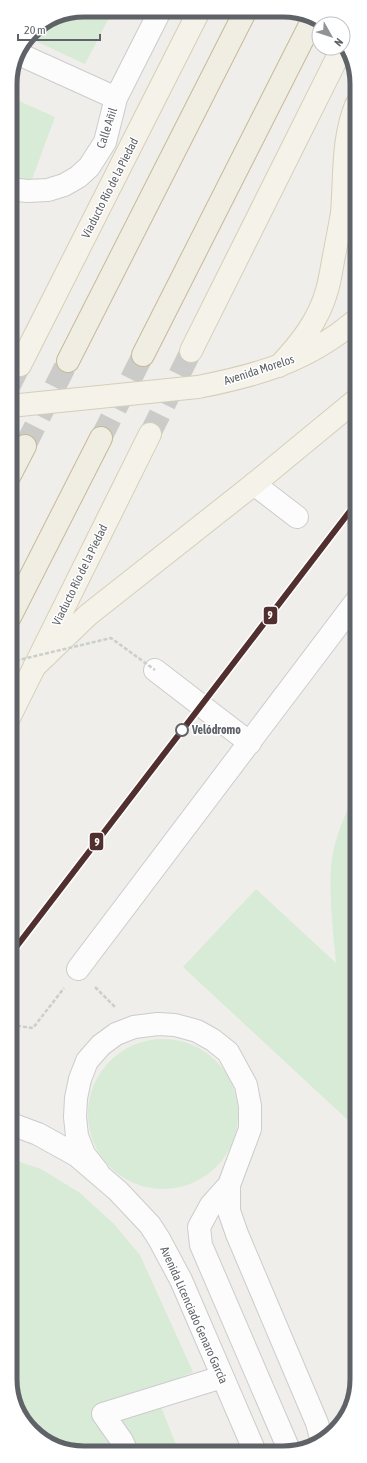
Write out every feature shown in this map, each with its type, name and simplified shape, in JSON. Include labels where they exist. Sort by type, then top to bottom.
[{"type":"highway","points":[[68,361],[242,17]]},
{"type":"highway","points":[[143,355],[311,23]]},
{"type":"highway","points":[[17,603],[101,438]]},
{"type":"highway","points":[[17,461],[25,446]]},
{"type":"main road","name":"Viaducto Río de la Piedad","points":[[20,365],[196,17]]},
{"type":"main road","points":[[191,351],[338,56]]},
{"type":"main road","points":[[279,366],[296,348],[310,328],[320,310],[327,292],[332,273],[342,214],[345,145],[350,126]]},
{"type":"main road","name":"Avenida Morelos","points":[[17,405],[198,387],[241,378],[279,366],[315,349],[339,335],[350,325]]},
{"type":"main road","points":[[34,667],[88,615],[254,484],[350,405]]},
{"type":"main road","name":"Viaducto Río de la Piedad","points":[[17,702],[150,434]]},
{"type":"street","name":"Calle Añil","points":[[17,190],[48,190],[64,186],[78,177],[89,167],[105,142],[116,98],[157,17]]},
{"type":"street","points":[[23,56],[116,98]]},
{"type":"street","points":[[254,484],[298,517]]},
{"type":"street","points":[[78,969],[250,743],[350,608]]},
{"type":"street","points":[[155,670],[250,743]]},
{"type":"street","name":"Avenida Licenciado Genaro García","points":[[98,1172],[84,1154],[77,1136],[75,1111],[80,1079],[87,1061],[101,1045],[116,1034],[134,1027],[158,1024],[176,1026],[197,1031],[213,1040],[228,1052],[246,1085],[250,1106],[250,1129],[229,1185],[229,1211],[236,1234],[318,1423],[320,1434]]},
{"type":"street","name":"Avenida Licenciado Genaro García","points":[[17,1126],[38,1134],[76,1155],[98,1172],[150,1225],[180,1280],[252,1446]]},
{"type":"street","name":"Avenida Licenciado Genaro García","points":[[229,1185],[211,1205],[199,1227],[201,1246],[287,1446]]},
{"type":"street","points":[[124,1446],[122,1441],[103,1414],[222,1377]]},
{"type":"path","points":[[17,660],[111,638],[155,670]]},
{"type":"path","points":[[17,1026],[33,1028],[78,969],[134,1027]]},
{"type":"green space","points":[[109,17],[85,64],[34,40],[50,26],[71,18]]},
{"type":"green space","points":[[17,100],[55,117],[31,182],[17,180]]},
{"type":"green space","points":[[350,805],[350,1122],[183,967],[256,889],[336,963],[331,903],[331,867],[334,847]]},
{"type":"green space","points":[[156,1039],[170,1039],[185,1042],[198,1048],[211,1056],[221,1066],[235,1092],[238,1114],[235,1136],[232,1143],[221,1162],[211,1172],[185,1186],[170,1189],[156,1189],[141,1186],[128,1180],[115,1172],[105,1162],[91,1136],[88,1121],[88,1107],[91,1092],[97,1079],[105,1066],[115,1056],[141,1042]]},
{"type":"green space","points":[[17,1161],[41,1169],[80,1193],[113,1223],[140,1255],[193,1372],[154,1389],[177,1446],[71,1445],[54,1439],[43,1432],[28,1416],[21,1401],[17,1379]]},
{"type":"tunnel","points":[[150,434],[191,351]]},
{"type":"tunnel","points":[[101,438],[143,355]]},
{"type":"tunnel","points":[[25,446],[68,361]]},
{"type":"tunnel","points":[[17,371],[20,365]]},
{"type":"transit line","name":"9","points":[[17,946],[350,511]]},
{"type":"place","name":"Velódromo","points":[[182,730]]}]
